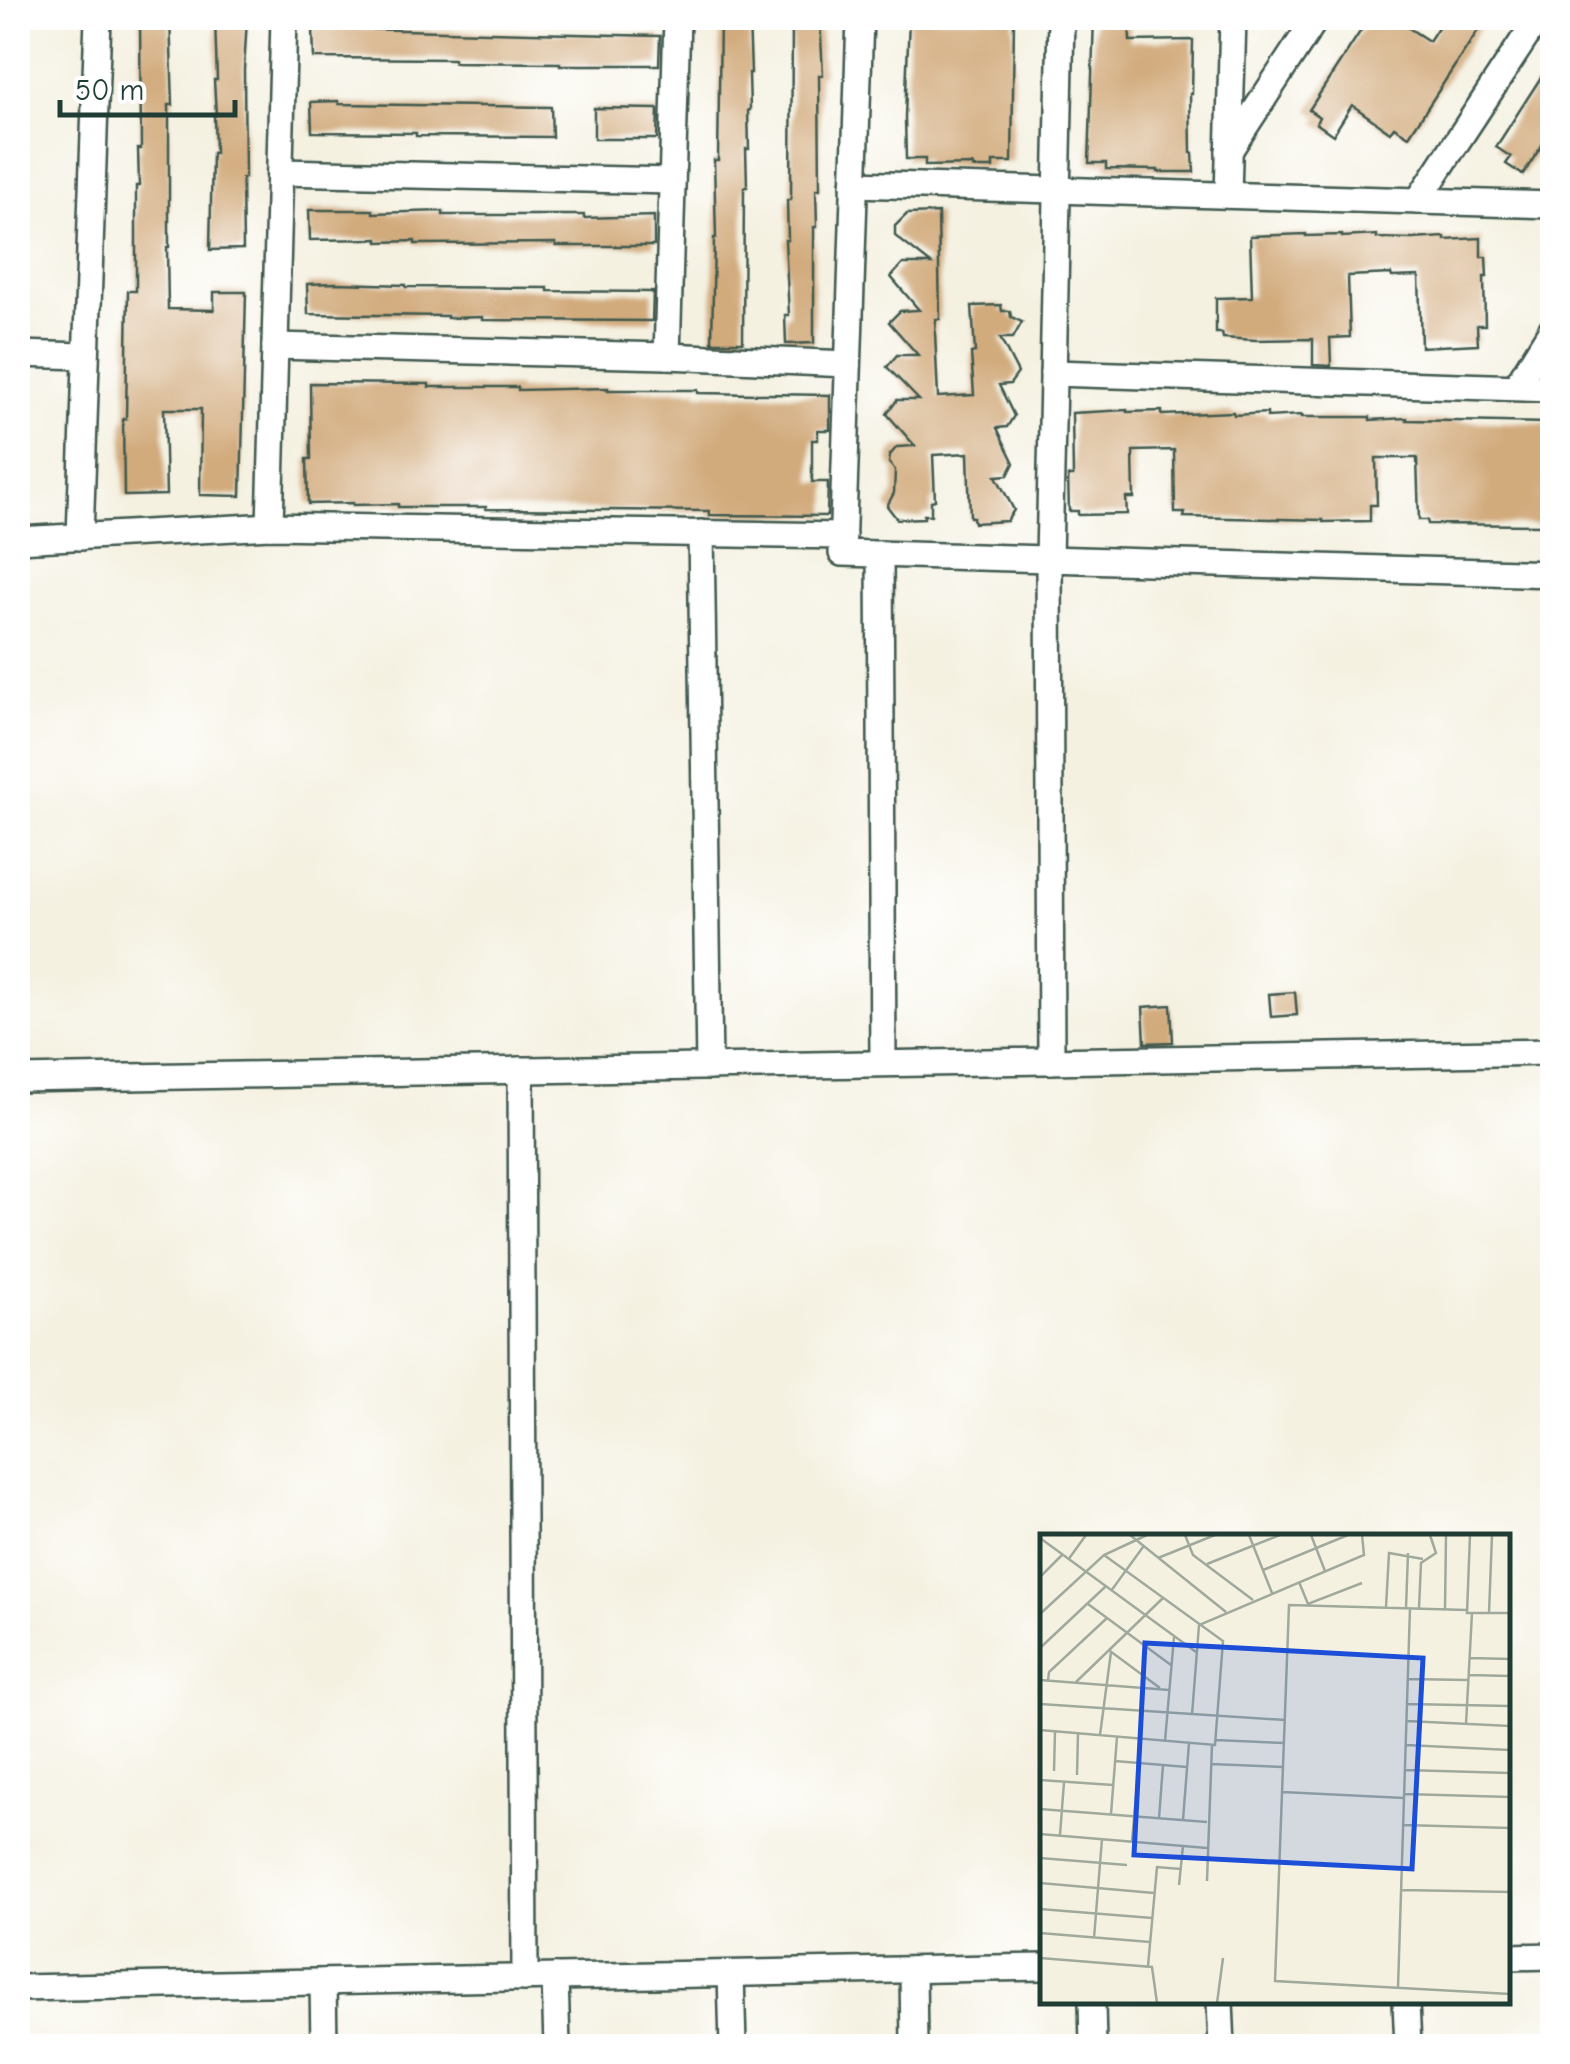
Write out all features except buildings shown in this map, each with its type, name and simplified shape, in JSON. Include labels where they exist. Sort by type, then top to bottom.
[{"type":"street","points":[[80,536],[98,18]]},
{"type":"street","points":[[270,526],[284,18]]},
{"type":"street","points":[[667,356],[677,18]]},
{"type":"street","points":[[860,18],[842,553],[1552,574]]},
{"type":"street","points":[[1051,1061],[1049,559],[1061,18]]},
{"type":"street","points":[[1228,195],[1233,18]]},
{"type":"street","points":[[1230,151],[1316,18]]},
{"type":"street","points":[[1418,201],[1538,18]]},
{"type":"street","points":[[280,172],[672,182]]},
{"type":"street","points":[[854,184],[1552,205]]},
{"type":"street","points":[[1516,388],[1552,329]]},
{"type":"street","points":[[275,346],[848,364]]},
{"type":"street","points":[[18,354],[85,356]]},
{"type":"street","points":[[1053,374],[1552,388]]},
{"type":"street","points":[[18,540],[270,526],[843,536]]},
{"type":"street","points":[[702,533],[708,1066]]},
{"type":"street","points":[[880,554],[883,1064]]},
{"type":"street","points":[[18,1079],[1552,1052]]},
{"type":"street","points":[[521,1070],[525,1978]]},
{"type":"street","points":[[1510,1957],[1552,1956]]},
{"type":"street","points":[[18,1988],[1040,1967]]},
{"type":"street","points":[[913,1970],[914,2046]]},
{"type":"street","points":[[731,1974],[733,2046]]},
{"type":"street","points":[[555,1977],[557,2046]]},
{"type":"street","points":[[323,1982],[324,2046]]},
{"type":"street","points":[[1092,2004],[1092,2046]]},
{"type":"street","points":[[1220,2004],[1222,2046]]},
{"type":"street","points":[[1406,2004],[1408,2046]]}]
